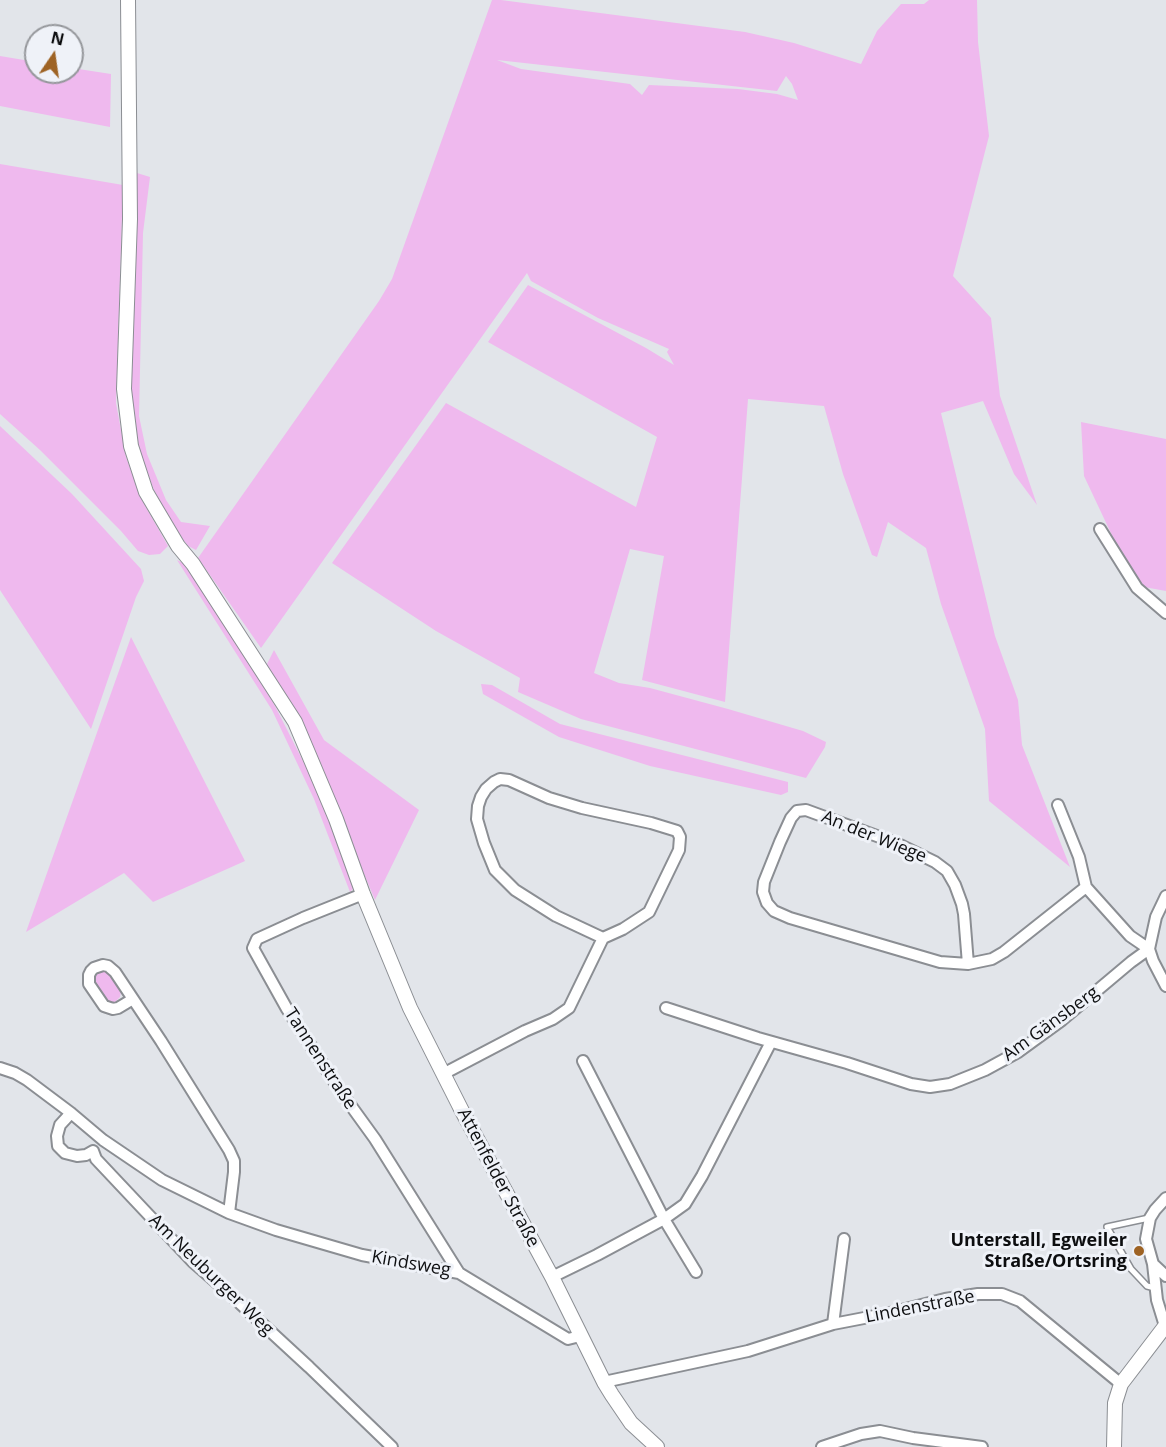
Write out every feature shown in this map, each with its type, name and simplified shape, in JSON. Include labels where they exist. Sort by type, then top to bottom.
[{"type":"street","name":"Attenfelder Straße","points":[[128,0],[130,219],[124,389],[131,446],[146,492],[178,546],[193,564],[295,722],[336,819],[363,894],[410,1008],[462,1112],[552,1277],[604,1382],[631,1423],[657,1447]]},
{"type":"street","points":[[1100,529],[1137,588],[1166,613]]},
{"type":"street","points":[[443,1074],[553,1019],[569,1008],[603,938],[623,929],[649,912],[680,850],[680,837],[676,831],[549,798],[509,780],[500,779],[494,782],[481,797],[477,819],[495,870],[515,890],[532,901],[556,916],[603,938]]},
{"type":"street","points":[[1058,805],[1079,857],[1086,887],[1130,936],[1149,949]]},
{"type":"street","name":"An der Wiege","points":[[968,964],[964,914],[959,894],[947,872],[935,862],[896,843],[806,810],[797,811],[791,818],[764,882],[763,892],[767,903],[774,911],[790,918],[940,962],[968,964],[992,959],[1086,887]]},
{"type":"street","name":"Tannenstraße","points":[[363,894],[257,939],[253,948],[287,1010],[375,1139],[459,1273]]},
{"type":"street","points":[[1166,896],[1156,917],[1149,949],[1166,986]]},
{"type":"street","name":"Am Gänsberg","points":[[666,1008],[911,1084],[930,1087],[950,1084],[985,1070],[1018,1052],[1062,1020],[1149,949]]},
{"type":"street","points":[[133,999],[118,1008],[105,1006],[89,984],[91,971],[103,965],[112,969],[133,999],[161,1041],[229,1150],[234,1161],[229,1213]]},
{"type":"street","points":[[552,1277],[664,1219],[685,1204],[702,1176],[771,1042]]},
{"type":"street","points":[[583,1060],[664,1219],[696,1272]]},
{"type":"street","name":"Kindsweg","points":[[0,1068],[27,1080],[103,1140],[162,1180],[229,1213],[276,1230],[362,1255],[459,1273],[568,1339],[580,1336]]},
{"type":"street","points":[[71,1113],[60,1125],[57,1136],[58,1146],[65,1153],[77,1156],[86,1155],[103,1140]]},
{"type":"street","name":"Am Neuburger Weg","points":[[93,1151],[103,1167],[193,1262],[392,1447]]},
{"type":"street","points":[[1114,1447],[1115,1403],[1121,1384],[1165,1325],[1157,1300],[1153,1264],[1146,1239],[1150,1218],[1166,1198]]},
{"type":"street","points":[[833,1324],[844,1239]]},
{"type":"street","points":[[1153,1264],[1166,1276]]},
{"type":"street","name":"Lindenstraße","points":[[604,1382],[748,1351],[833,1324],[945,1299],[978,1294],[1002,1294],[1027,1306],[1121,1384]]},
{"type":"street","points":[[822,1447],[861,1434],[880,1431],[982,1447]]},
{"type":"lane","points":[[1150,1218],[1107,1227],[1131,1269],[1148,1286],[1155,1288]]},
{"type":"shaded area","points":[[492,0],[745,32],[794,43],[861,64],[877,31],[901,4],[924,4],[929,0],[977,0],[978,42],[989,136],[953,276],[991,318],[1000,396],[1037,505],[1014,474],[983,401],[941,413],[995,636],[1018,700],[1022,745],[1070,867],[989,801],[985,729],[941,604],[926,548],[888,522],[877,557],[872,555],[843,474],[824,406],[748,399],[725,702],[642,680],[664,556],[630,549],[594,673],[619,683],[650,688],[803,731],[826,742],[806,778],[581,719],[518,692],[520,678],[436,631],[332,563],[446,403],[636,507],[657,437],[488,342],[528,285],[674,365],[667,352],[669,349],[598,318],[531,281],[527,273],[261,648],[198,558],[379,301],[392,279]],"holes":[[[497,60],[777,91],[786,76],[798,100],[777,94],[738,89],[649,85],[642,95],[630,84],[521,69]]]},
{"type":"shaded area","points":[[0,56],[24,60],[24,84],[84,84],[84,70],[111,74],[110,127],[0,106]]},
{"type":"shaded area","points":[[0,164],[123,185],[116,403],[126,457],[143,502],[168,546],[160,554],[149,555],[138,551],[40,450],[0,414]]},
{"type":"shaded area","points":[[137,173],[150,177],[143,233],[139,416],[147,454],[166,500],[181,522],[210,526],[196,550],[188,546],[172,524],[154,490],[141,457],[131,408]]},
{"type":"shaded area","points":[[1081,422],[1166,439],[1166,591],[1144,587],[1117,546],[1084,476]]},
{"type":"shaded area","points":[[0,426],[72,494],[141,569],[144,581],[136,597],[91,729],[0,590]]},
{"type":"shaded area","points":[[177,560],[183,563],[231,632],[275,706],[305,765],[335,835],[354,888],[350,892],[314,799],[272,710]]},
{"type":"shaded area","points":[[131,637],[245,861],[153,902],[124,873],[26,932]]},
{"type":"shaded area","points":[[274,650],[324,740],[419,810],[375,900],[313,753],[267,664]]},
{"type":"shaded area","points":[[481,684],[492,685],[560,724],[788,782],[788,792],[781,795],[650,766],[559,737],[483,694]]},
{"type":"shaded area","points":[[104,971],[111,974],[121,991],[120,997],[115,1002],[105,1001],[94,985],[98,973]]},
{"type":"place","name":"Unterstall, Egweiler Straße/Ortsring","points":[[1139,1251]]}]
